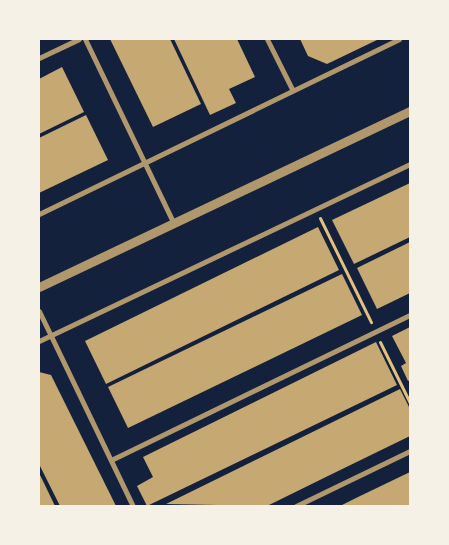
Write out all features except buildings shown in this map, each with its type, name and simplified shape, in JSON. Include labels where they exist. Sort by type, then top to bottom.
[{"type":"street","points":[[39,58],[79,39]]},
{"type":"street","points":[[85,39],[173,222]]},
{"type":"street","points":[[267,39],[292,89]]},
{"type":"street","points":[[39,214],[292,89],[399,39]]},
{"type":"street","points":[[39,286],[410,111]]},
{"type":"street","points":[[39,341],[410,164]]},
{"type":"street","points":[[39,311],[134,506]]},
{"type":"street","points":[[111,460],[410,315]]},
{"type":"street","points":[[296,506],[410,451]]},
{"type":"path","points":[[316,208],[410,403]]}]
